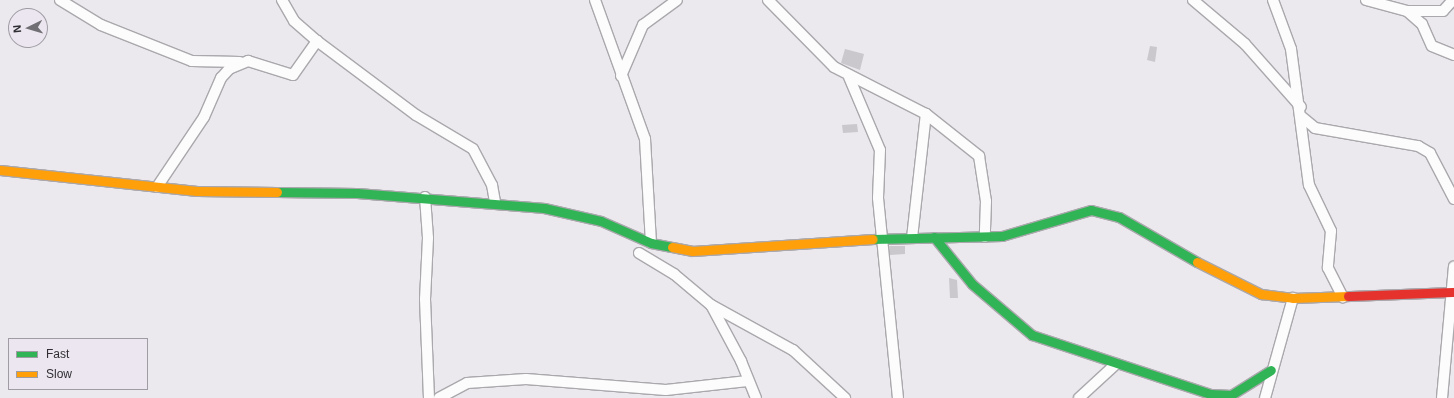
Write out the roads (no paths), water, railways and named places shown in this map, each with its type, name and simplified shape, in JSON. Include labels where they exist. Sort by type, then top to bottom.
[{"type":"street","points":[[60,0],[102,25],[192,61],[256,63],[281,74],[293,75],[317,41]]},
{"type":"street","points":[[282,0],[294,21],[317,41],[416,115],[473,149],[492,185],[495,202]]},
{"type":"street","points":[[595,0],[647,150],[652,243]]},
{"type":"street","points":[[621,76],[644,25],[677,0]]},
{"type":"street","points":[[768,0],[816,53],[849,77],[926,114],[979,156],[986,201],[985,237]]},
{"type":"street","points":[[1193,0],[1244,44],[1315,128],[1418,146],[1430,153],[1454,199]]},
{"type":"street","points":[[1274,0],[1291,49],[1302,112],[1309,185],[1331,231],[1328,268],[1343,297]]},
{"type":"street","points":[[1366,0],[1407,11],[1443,11],[1453,0]]},
{"type":"street","points":[[1407,11],[1422,24],[1432,46],[1454,55]]},
{"type":"street","points":[[157,188],[204,117],[221,78],[240,62]]},
{"type":"street","points":[[849,77],[880,150],[878,198],[898,398]]},
{"type":"street","points":[[912,238],[926,114]]},
{"type":"street","points":[[0,170],[157,188],[424,197],[495,202],[601,221],[652,243],[673,249],[716,252],[883,238],[985,237],[1023,232],[1077,211],[1104,212],[1154,235],[1221,276],[1261,294],[1293,298],[1452,292]]},
{"type":"street","points":[[424,197],[428,238],[425,299],[429,398]]},
{"type":"street","points":[[934,237],[972,284],[1023,330],[1194,391],[1229,396],[1271,370]]},
{"type":"street","points":[[639,253],[674,274],[711,305],[793,350],[845,398]]},
{"type":"street","points":[[1442,398],[1454,267]]},
{"type":"street","points":[[1265,398],[1271,370],[1284,340],[1293,298]]},
{"type":"street","points":[[711,305],[756,398]]},
{"type":"street","points":[[1079,398],[1116,364]]},
{"type":"street","points":[[439,398],[467,383],[526,379],[666,390],[748,381]]}]
